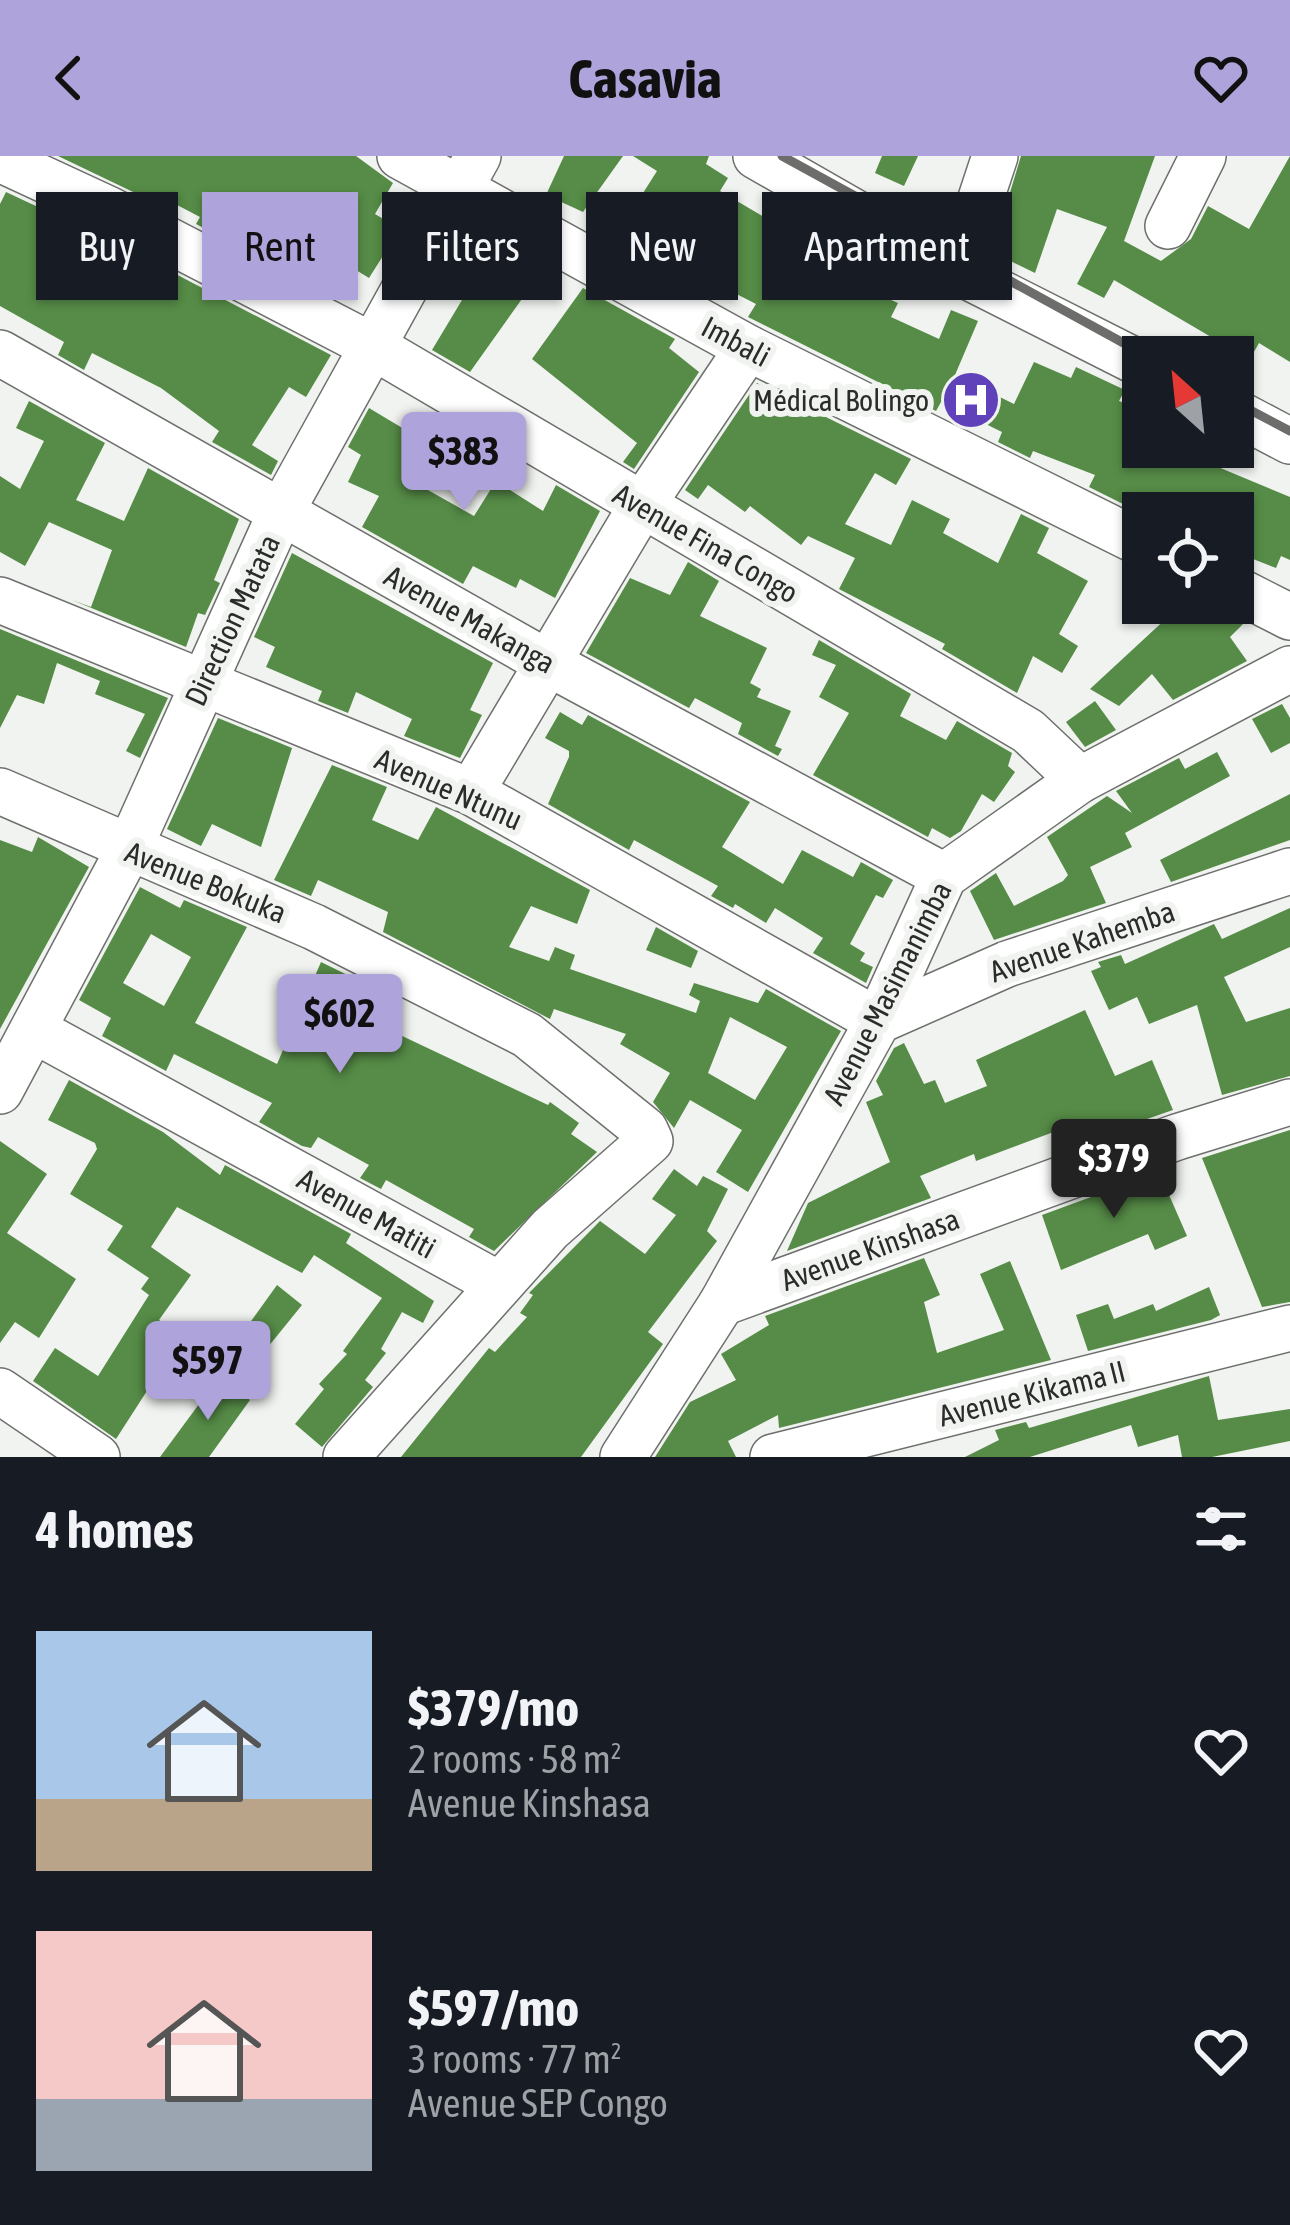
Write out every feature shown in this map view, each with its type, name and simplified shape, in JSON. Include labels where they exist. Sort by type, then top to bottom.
[{"type":"street","name":"Imbali","points":[[400,156],[468,173],[748,348],[1122,534]]},
{"type":"street","points":[[983,192],[995,156]]},
{"type":"street","points":[[1168,226],[1203,156]]},
{"type":"street","points":[[765,158],[823,192]]},
{"type":"street","name":"Avenue Fina Congo","points":[[0,159],[110,210],[374,347],[1028,731],[1080,780]]},
{"type":"street","name":"Direction Matata","points":[[0,1091],[128,851],[281,512],[468,173]]},
{"type":"street","points":[[1012,299],[1122,354]]},
{"type":"street","points":[[471,792],[641,507],[748,348]]},
{"type":"street","name":"Avenue Makanga","points":[[0,353],[548,663],[944,876]]},
{"type":"street","points":[[1254,419],[1286,431]]},
{"type":"street","points":[[1254,598],[1290,616]]},
{"type":"street","name":"Avenue Ntunu","points":[[0,599],[202,686],[471,792],[878,1021]]},
{"type":"street","name":"Avenue Masimanimba","points":[[623,1457],[722,1303],[878,1021],[944,876],[1080,780],[1290,669]]},
{"type":"street","name":"Avenue Bokuka","points":[[0,791],[128,851],[314,927],[527,1035],[645,1130],[650,1141],[550,1229],[498,1285]]},
{"type":"street","name":"Avenue Kahemba","points":[[878,1021],[1007,964],[1290,871]]},
{"type":"street","name":"Avenue Matiti","points":[[34,1030],[498,1285]]},
{"type":"street","name":"Avenue Kinshasa","points":[[722,1303],[1177,1137],[1290,1102]]},
{"type":"street","points":[[346,1457],[498,1285]]},
{"type":"street","name":"Avenue Kikama II","points":[[773,1457],[1290,1328]]},
{"type":"street","points":[[0,1390],[92,1456]]},
{"type":"building","points":[[58,156],[356,156],[393,183],[388,192],[382,192],[375,214],[382,218],[382,257],[369,278],[358,271],[358,192],[202,192],[202,227],[196,224],[200,217],[178,205],[178,192],[133,192]]},
{"type":"building","points":[[564,156],[623,156],[597,192],[586,192],[583,212],[562,202],[562,192],[547,192]]},
{"type":"building","points":[[633,156],[709,156],[706,164],[728,178],[722,192],[644,192],[657,171]]},
{"type":"building","points":[[882,156],[918,156],[904,186],[875,173]]},
{"type":"building","points":[[1021,156],[1155,156],[1124,241],[1161,261],[1191,239],[1208,206],[1249,229],[1290,156],[1290,362],[1259,343],[1254,352],[1254,336],[1209,336],[1114,280],[1104,298],[1077,284],[1107,227],[1057,209],[1035,273],[1012,262],[1010,192]]},
{"type":"building","points":[[6,192],[36,206],[36,300],[178,300],[178,275],[202,288],[202,300],[225,300],[331,355],[306,397],[289,387],[252,445],[278,461],[271,475],[212,442],[219,431],[161,388],[92,353],[84,370],[58,355],[64,342],[0,306],[0,204]]},
{"type":"building","points":[[738,202],[762,216],[762,300],[891,300],[898,303],[891,317],[939,339],[951,310],[978,321],[955,375],[1014,404],[1034,362],[1071,378],[1076,367],[1122,389],[1122,468],[1220,468],[1290,497],[1290,560],[1281,556],[1276,568],[1254,559],[1254,492],[1122,492],[1122,504],[1089,487],[1095,475],[1033,451],[1030,458],[998,442],[1002,432],[941,402],[936,411],[748,317],[756,304],[738,295]]},
{"type":"building","points":[[583,288],[586,300],[605,300],[675,339],[669,348],[699,372],[634,469],[623,462],[637,443],[532,359]]},
{"type":"building","points":[[462,300],[521,300],[470,372],[432,350]]},
{"type":"building","points":[[757,383],[911,459],[896,485],[875,473],[845,524],[891,545],[912,500],[950,519],[943,533],[998,563],[1021,514],[1049,528],[1037,553],[1088,581],[1059,634],[1078,646],[1062,673],[1033,656],[1017,693],[942,649],[945,644],[839,589],[855,558],[808,536],[801,545],[750,506],[745,512],[708,485],[698,499],[685,490]]},
{"type":"building","points":[[29,401],[105,443],[76,500],[124,521],[148,468],[239,519],[214,580],[220,583],[205,615],[198,613],[186,647],[72,600],[91,607],[112,550],[49,522],[25,566],[0,552],[0,476],[20,489],[44,441],[16,428]]},
{"type":"building","points":[[369,408],[419,438],[433,416],[452,430],[419,485],[474,516],[496,481],[543,511],[556,485],[600,511],[555,598],[520,579],[516,588],[473,566],[463,584],[362,527],[379,496],[348,482],[361,455],[348,447]]},
{"type":"building","points":[[292,553],[493,663],[470,710],[482,715],[460,758],[404,736],[412,719],[356,692],[348,713],[318,701],[322,691],[266,667],[275,647],[254,637]]},
{"type":"building","points":[[688,562],[719,581],[700,616],[767,648],[750,683],[761,689],[757,697],[791,711],[775,746],[782,749],[778,756],[738,734],[742,723],[695,698],[689,708],[586,653],[630,578],[670,595]]},
{"type":"building","points":[[1160,624],[1243,624],[1230,637],[1247,661],[1173,700],[1152,674],[1119,706],[1090,689]]},
{"type":"building","points":[[0,629],[168,698],[140,758],[126,751],[145,714],[95,694],[100,681],[57,663],[44,704],[17,695],[0,728]]},
{"type":"building","points":[[819,640],[911,694],[900,716],[946,740],[957,721],[1012,753],[1008,766],[1015,772],[994,802],[982,794],[961,831],[950,838],[932,828],[928,837],[813,775],[849,713],[819,697],[836,665],[812,655]]},
{"type":"building","points":[[1095,701],[1116,730],[1085,747],[1066,722]]},
{"type":"building","points":[[1282,704],[1290,718],[1290,743],[1271,753],[1252,719]]},
{"type":"building","points":[[560,712],[582,725],[588,715],[750,802],[722,847],[783,884],[802,850],[853,877],[861,862],[893,880],[883,898],[876,895],[850,944],[865,953],[860,961],[873,967],[866,983],[813,953],[823,938],[775,908],[766,923],[735,904],[733,908],[711,896],[718,886],[634,840],[629,850],[548,804],[569,757],[569,751],[545,738]]},
{"type":"building","points":[[218,718],[292,748],[261,847],[212,824],[201,846],[167,829]]},
{"type":"building","points":[[1217,752],[1230,776],[1125,833],[1132,847],[1090,867],[1106,903],[994,940],[970,891],[996,873],[1014,906],[1063,881],[1068,875],[1047,837],[1107,796],[1132,813],[1116,791],[1179,758],[1185,769]]},
{"type":"building","points":[[332,765],[387,787],[372,820],[418,840],[436,807],[590,890],[577,924],[531,906],[509,947],[549,961],[555,947],[575,955],[570,969],[696,1013],[700,1001],[689,995],[694,983],[758,1003],[766,989],[841,1031],[748,1192],[716,1172],[742,1130],[690,1100],[674,1128],[653,1102],[670,1073],[620,1044],[626,1034],[554,1009],[550,1019],[383,932],[388,912],[318,880],[311,896],[274,880]],"holes":[[[730,1017],[787,1047],[755,1100],[708,1073]]]},
{"type":"building","points":[[1290,794],[1290,840],[1171,882],[1160,860]]},
{"type":"building","points":[[38,837],[89,867],[0,1029],[0,840],[32,852]]},
{"type":"building","points":[[140,887],[180,908],[184,900],[247,927],[195,1023],[277,1064],[321,962],[374,988],[362,1017],[550,1102],[579,1123],[571,1134],[597,1152],[494,1251],[469,1237],[474,1229],[386,1180],[381,1189],[360,1178],[369,1165],[318,1137],[311,1148],[302,1146],[259,1122],[272,1103],[174,1054],[166,1071],[102,1036],[111,1018],[79,1000]],"holes":[[[151,934],[191,957],[164,1006],[123,983]]]},
{"type":"building","points":[[1290,908],[1290,947],[1224,977],[1246,1022],[1290,1008],[1290,1076],[1222,1095],[1197,1005],[1149,1024],[1137,997],[1109,1010],[1091,971],[1101,967],[1098,962],[1121,955],[1125,964],[1214,924],[1222,939]]},
{"type":"building","points":[[656,927],[698,951],[691,968],[646,950]]},
{"type":"building","points":[[1085,1010],[1115,1076],[1152,1060],[1173,1110],[1118,1129],[1116,1124],[1067,1146],[1059,1130],[976,1161],[974,1154],[920,1176],[931,1198],[787,1251],[808,1203],[890,1162],[866,1102],[883,1095],[876,1081],[894,1048],[904,1043],[924,1084],[935,1080],[945,1103],[987,1086],[976,1060]]},
{"type":"building","points":[[69,1080],[163,1132],[220,1175],[225,1165],[351,1234],[346,1243],[434,1301],[423,1323],[402,1312],[381,1349],[386,1353],[365,1380],[373,1387],[322,1447],[295,1424],[324,1389],[319,1384],[347,1354],[343,1351],[382,1298],[314,1255],[302,1273],[177,1207],[151,1247],[191,1275],[159,1320],[183,1335],[116,1439],[33,1381],[55,1348],[98,1376],[149,1295],[141,1289],[149,1278],[107,1250],[123,1226],[70,1194],[97,1149],[95,1143],[48,1120]]},
{"type":"building","points":[[1290,1130],[1290,1302],[1262,1307],[1202,1158]]},
{"type":"building","points":[[0,1141],[47,1174],[7,1233],[76,1279],[39,1338],[15,1322],[0,1343]]},
{"type":"building","points":[[674,1169],[697,1186],[703,1176],[728,1189],[707,1231],[717,1241],[648,1332],[663,1344],[581,1457],[401,1457],[489,1348],[495,1352],[527,1317],[520,1313],[533,1295],[529,1293],[600,1221],[645,1254],[676,1215],[652,1199]]},
{"type":"building","points":[[1159,1172],[1187,1236],[1155,1250],[1148,1234],[1061,1270],[1042,1215]]},
{"type":"building","points":[[924,1258],[940,1295],[924,1302],[937,1353],[1004,1330],[980,1274],[1010,1261],[1051,1360],[779,1428],[778,1415],[728,1441],[736,1457],[655,1457],[690,1402],[736,1380],[721,1354],[769,1325],[765,1316]]},
{"type":"building","points":[[277,1285],[302,1305],[242,1379],[221,1363]]},
{"type":"building","points":[[1209,1287],[1220,1315],[1211,1320],[1088,1351],[1076,1315],[1108,1304],[1114,1319],[1153,1304],[1156,1311]]},
{"type":"building","points":[[1209,1376],[1218,1420],[1290,1409],[1290,1441],[1212,1457],[1182,1457],[1178,1435],[1138,1447],[1131,1425],[1030,1457],[965,1457],[999,1440],[995,1430],[1026,1422],[1029,1428]]},
{"type":"building","points":[[219,1377],[250,1400],[209,1457],[160,1457]]},
{"type":"railway","points":[[782,156],[1122,342]]},
{"type":"railway","points":[[1254,412],[1290,431]]},
{"type":"place","name":"Médical Bolingo","points":[[971,400]]}]
